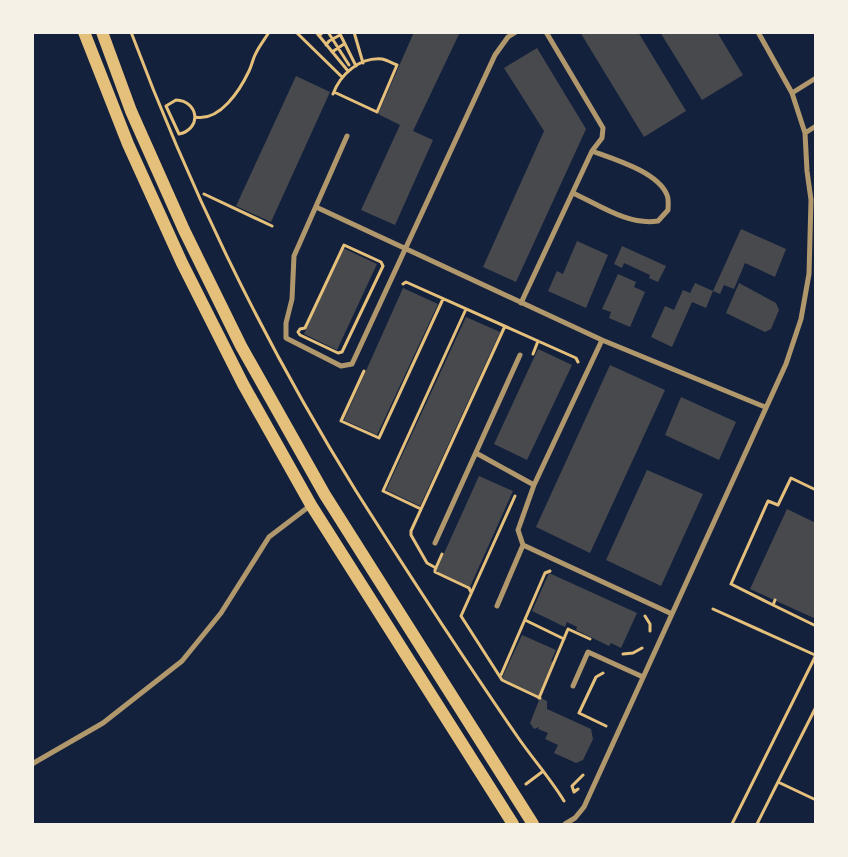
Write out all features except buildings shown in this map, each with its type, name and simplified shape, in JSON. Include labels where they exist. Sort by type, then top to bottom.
[{"type":"main road","points":[[84,32],[128,144],[182,263],[244,384],[311,505],[512,824]]},
{"type":"main road","points":[[102,32],[131,112],[184,230],[241,346],[325,495],[533,824]]},
{"type":"street","points":[[347,136],[294,256],[292,299],[286,322],[286,338],[341,366],[352,364],[495,55],[508,37],[516,32]]},
{"type":"street","points":[[521,303],[592,151],[602,138],[603,128],[546,32]]},
{"type":"street","points":[[565,824],[575,818],[584,807],[786,364],[801,319],[809,274],[810,200],[805,133],[792,94],[758,32]]},
{"type":"street","points":[[792,94],[816,78]]},
{"type":"street","points":[[805,133],[816,126]]},
{"type":"street","points":[[572,193],[634,221],[658,222],[668,210],[668,195],[661,185],[651,177],[592,151]]},
{"type":"street","points":[[316,207],[602,340],[765,407]]},
{"type":"street","points":[[497,606],[523,545],[518,530],[534,485],[602,340]]},
{"type":"street","points":[[435,543],[520,355]]},
{"type":"street","points":[[476,453],[534,485]]},
{"type":"street","points":[[32,764],[103,723],[182,661],[221,613],[269,537],[311,505]]},
{"type":"street","points":[[523,545],[672,614]]},
{"type":"street","points":[[574,686],[588,652],[643,677]]},
{"type":"path","points":[[131,32],[171,134],[212,223],[268,337],[307,408],[408,572],[517,736],[563,799]]},
{"type":"path","points":[[195,116],[206,117],[230,101],[242,85],[256,53],[269,32]]},
{"type":"path","points":[[296,32],[342,77]]},
{"type":"path","points":[[323,32],[317,34],[348,71]]},
{"type":"path","points":[[328,32],[349,65]]},
{"type":"path","points":[[354,32],[363,63]]},
{"type":"path","points":[[326,45],[339,34],[355,64]]},
{"type":"path","points":[[332,52],[344,44]]},
{"type":"path","points":[[339,60],[350,53]]},
{"type":"path","points":[[345,67],[349,65],[382,59],[397,65],[377,112],[333,93],[342,77],[355,64]]},
{"type":"path","points":[[182,100],[192,107],[195,116],[189,130],[179,134],[166,106],[171,102],[182,100]]},
{"type":"path","points":[[204,194],[272,226]]},
{"type":"path","points":[[344,245],[381,262],[383,266],[342,352],[338,353],[300,335],[298,332],[300,329],[305,328],[342,246],[344,245]]},
{"type":"path","points":[[399,292],[406,282],[505,326],[576,358],[578,362],[574,370]]},
{"type":"path","points":[[364,370],[341,420],[379,438],[444,299]]},
{"type":"path","points":[[421,509],[383,491],[466,309]]},
{"type":"path","points":[[436,568],[427,564],[411,534],[505,326]]},
{"type":"path","points":[[532,357],[538,341]]},
{"type":"path","points":[[816,490],[791,478],[778,506],[768,501],[731,584],[816,626]]},
{"type":"path","points":[[516,490],[516,495],[461,616],[502,680],[540,698],[568,629],[595,641]]},
{"type":"path","points":[[443,551],[436,572],[469,588],[471,592]]},
{"type":"path","points":[[500,676],[545,573],[551,571]]},
{"type":"path","points":[[773,605],[775,600]]},
{"type":"path","points":[[713,609],[815,655],[732,824]]},
{"type":"path","points":[[644,614],[650,624],[650,632]]},
{"type":"path","points":[[524,620],[564,639]]},
{"type":"path","points":[[622,654],[633,653],[642,649],[646,641]]},
{"type":"path","points":[[606,726],[579,714],[596,677],[605,673],[611,674]]},
{"type":"path","points":[[757,824],[816,707]]},
{"type":"path","points":[[602,734],[609,718]]},
{"type":"path","points":[[583,776],[572,786],[574,792],[580,786],[587,768]]},
{"type":"path","points":[[522,787],[542,772]]},
{"type":"path","points":[[778,782],[816,800]]}]
